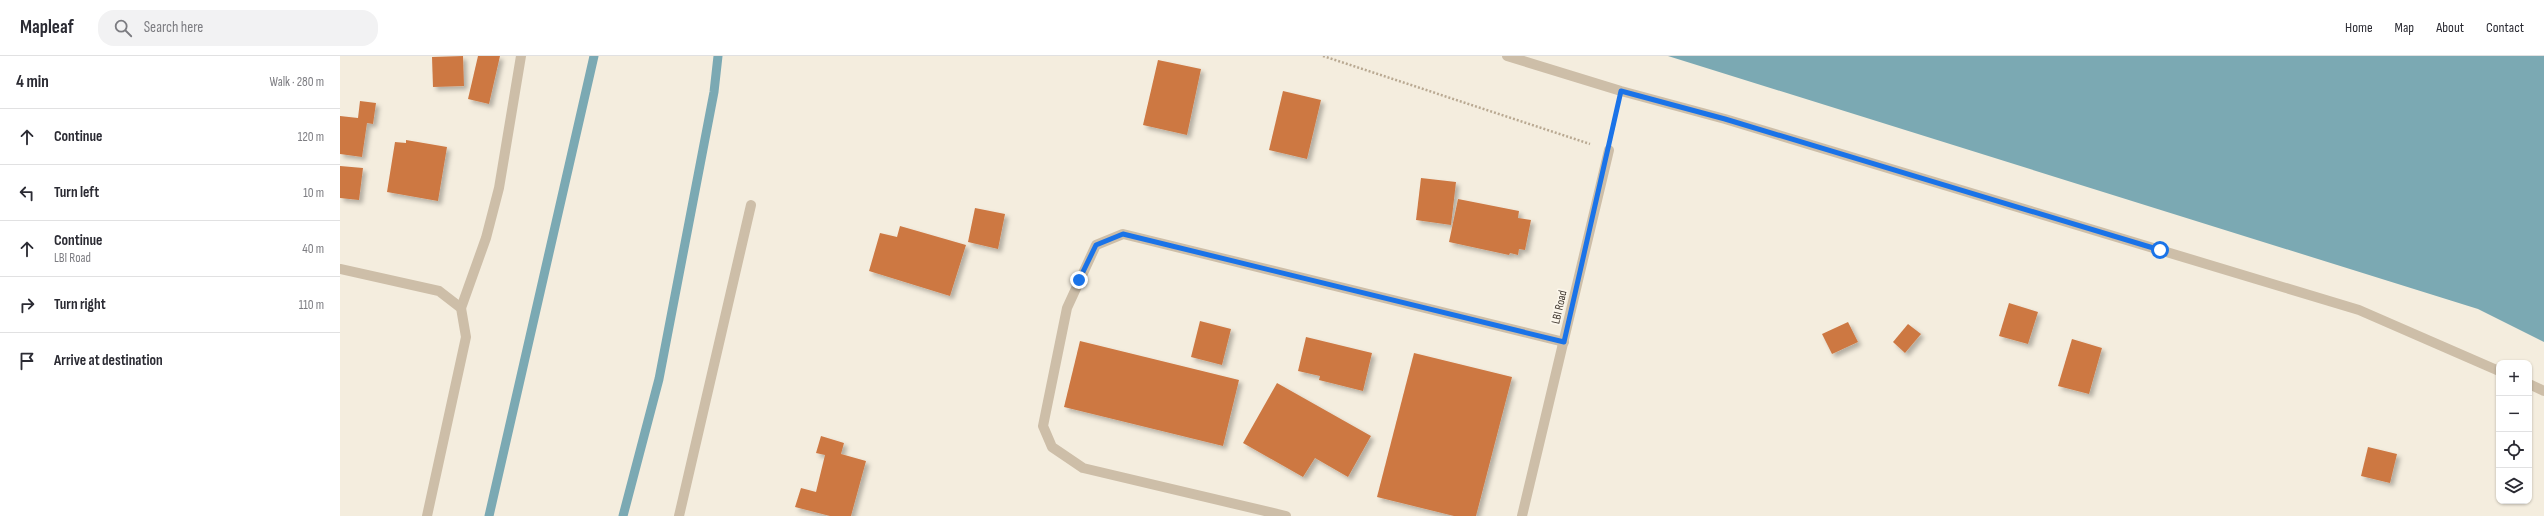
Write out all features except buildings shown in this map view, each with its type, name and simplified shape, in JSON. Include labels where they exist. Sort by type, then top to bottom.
[{"type":"street","points":[[427,516],[466,337],[461,308],[486,238],[499,188],[522,56]]},
{"type":"street","points":[[1507,56],[1621,91],[1725,119],[2359,310],[2496,370]]},
{"type":"street","name":"LBI Road","points":[[1522,516],[1609,150]]},
{"type":"street","points":[[679,516],[751,205]]},
{"type":"street","points":[[1286,516],[1083,468],[1052,447],[1043,426],[1067,308],[1096,245],[1123,234],[1564,342]]},
{"type":"street","points":[[340,269],[439,291],[461,308]]},
{"type":"street","points":[[2532,385],[2544,391]]},
{"type":"path","points":[[1323,56],[1609,150],[1621,91]]},
{"type":"water","points":[[1668,56],[2544,56],[2544,342],[2478,309]]},
{"type":"waterway","points":[[489,516],[594,56]]},
{"type":"waterway","points":[[623,516],[659,379],[714,92],[718,56]]},
{"type":"route","points":[[1079,280],[1084,266],[1096,245],[1123,234],[1564,342],[1609,150],[1621,91],[1725,119],[2160,250]]}]
